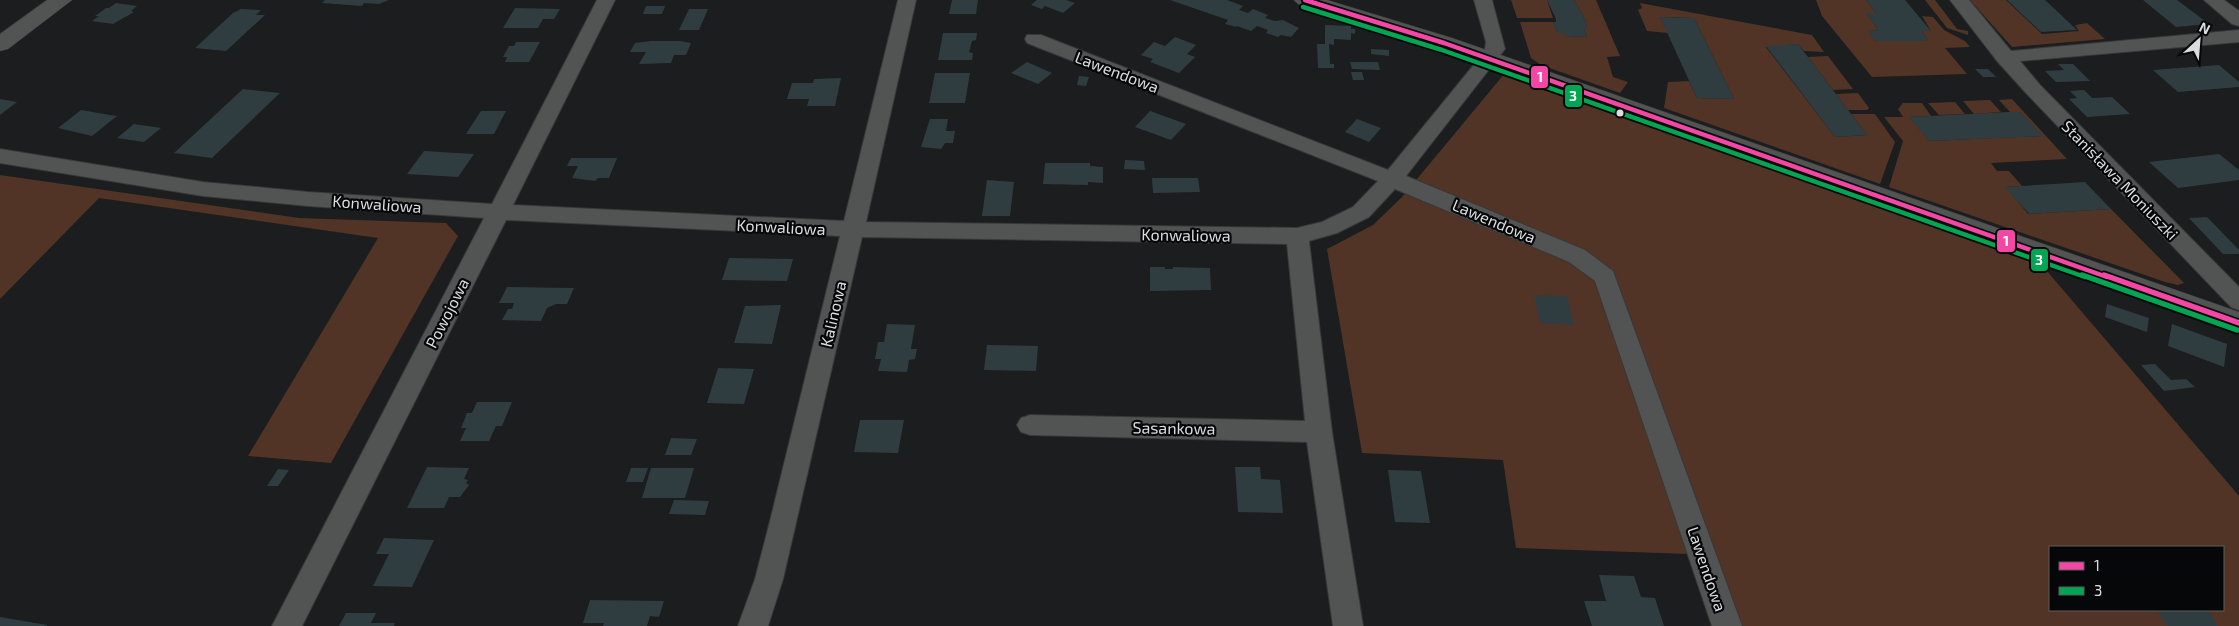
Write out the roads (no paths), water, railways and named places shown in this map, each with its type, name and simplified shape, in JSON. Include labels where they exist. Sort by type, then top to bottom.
[{"type":"street","points":[[0,44],[61,0]]},
{"type":"street","name":"Powojowa","points":[[287,626],[318,570],[606,0]]},
{"type":"street","name":"Kalinowa","points":[[753,626],[769,579],[783,525],[907,0]]},
{"type":"street","points":[[1305,0],[1392,26],[1489,59],[2239,323],[2239,317]]},
{"type":"street","points":[[1483,0],[1496,50],[1489,59]]},
{"type":"street","name":"Stanisława Moniuszki","points":[[1959,0],[2004,57],[2102,162],[2239,301]]},
{"type":"street","points":[[2213,0],[2239,20]]},
{"type":"street","points":[[2004,57],[2239,36]]},
{"type":"street","name":"Lawendowa","points":[[1034,39],[1392,179],[1577,256],[1605,278],[1727,626]]},
{"type":"street","name":"Konwaliowa","points":[[0,156],[203,189],[308,199],[498,212],[853,230],[1297,236],[1316,233],[1350,219],[1361,212],[1392,179],[1489,59]]},
{"type":"street","points":[[1297,236],[1319,432],[1348,626]]},
{"type":"street","name":"Sasankowa","points":[[1030,425],[1319,432]]}]
